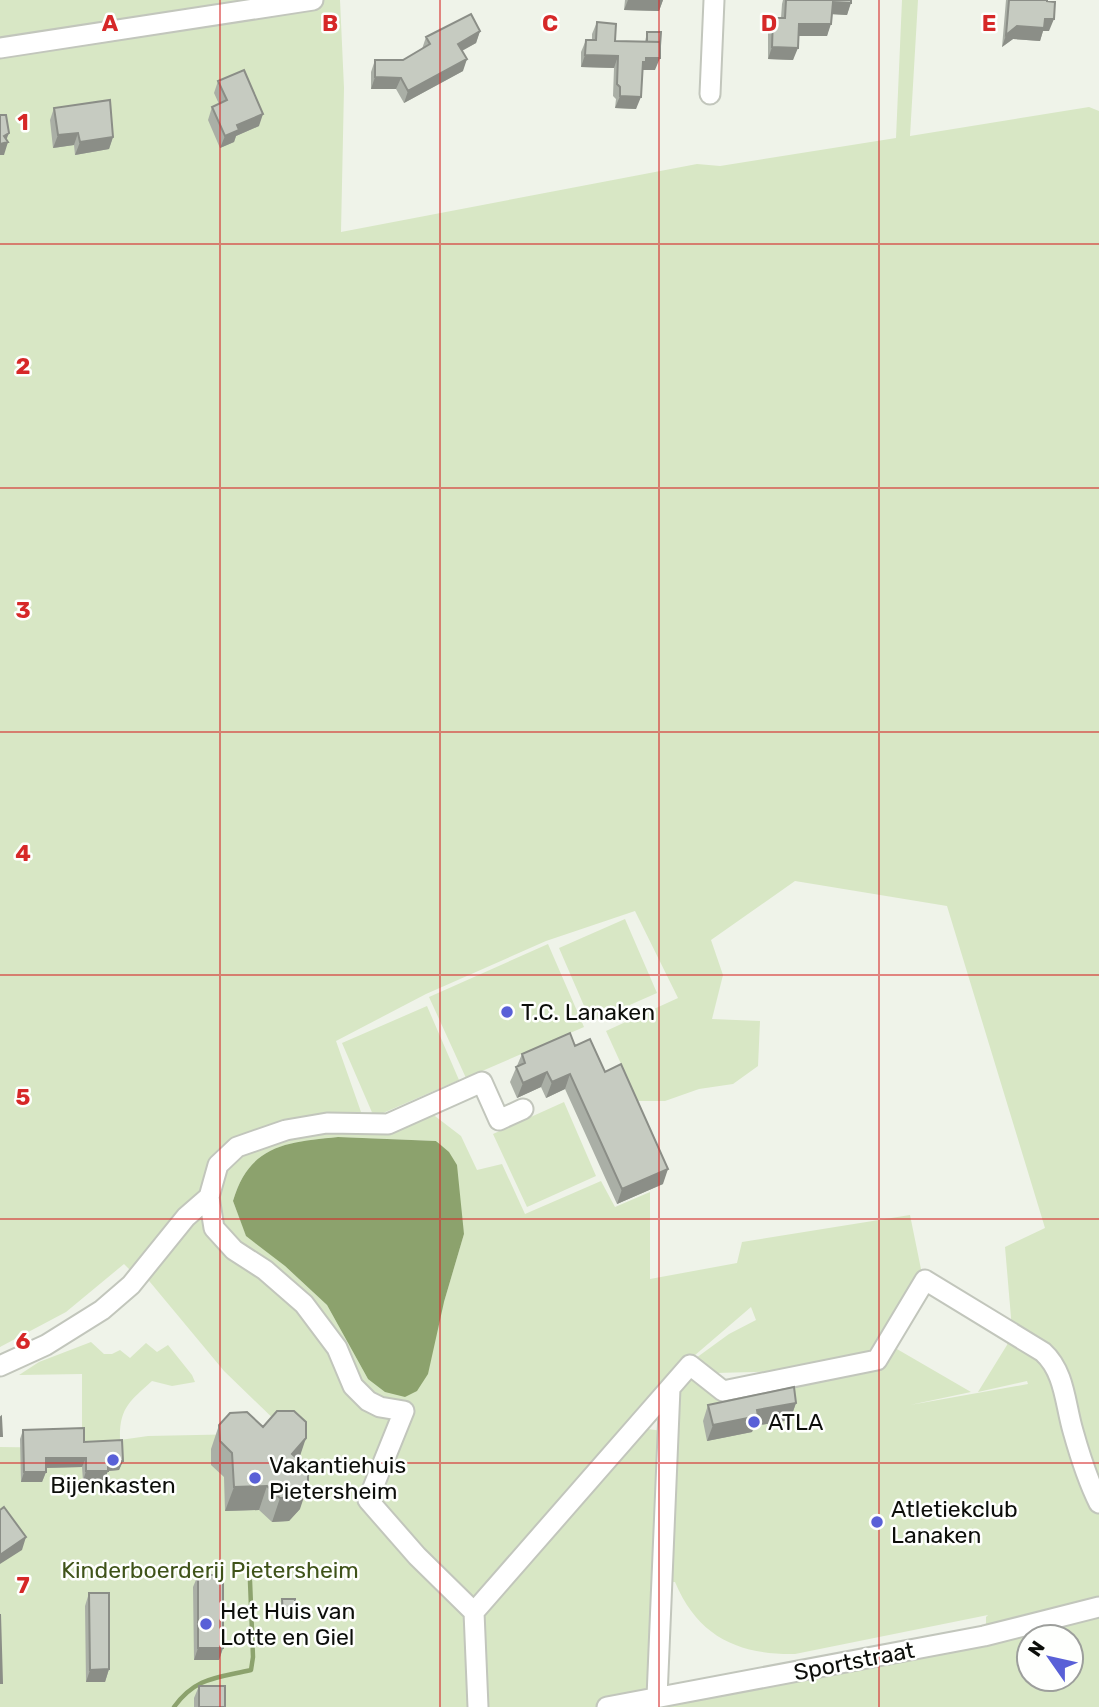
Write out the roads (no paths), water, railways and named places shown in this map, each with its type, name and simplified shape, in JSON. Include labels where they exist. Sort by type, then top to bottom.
[{"type":"street","points":[[0,48],[313,0]]},
{"type":"street","points":[[710,94],[714,0]]},
{"type":"street","points":[[478,1707],[474,1612],[417,1556],[368,1500],[404,1411],[380,1407],[368,1401],[353,1386],[337,1348],[304,1304],[265,1270],[234,1250],[214,1228],[209,1197],[218,1165],[237,1147],[286,1130],[327,1123],[388,1124],[482,1083],[499,1120],[523,1109]]},
{"type":"street","points":[[0,1366],[46,1345],[102,1310],[131,1285],[186,1217],[209,1197]]},
{"type":"street","points":[[474,1612],[690,1365],[723,1391],[877,1360],[925,1280],[1043,1352],[1054,1362],[1091,1488],[1099,1503]]},
{"type":"street","points":[[657,1697],[670,1388]]},
{"type":"street","name":"Sportstraat","points":[[607,1707],[984,1636],[1099,1606]]},
{"type":"waterway","points":[[174,1707],[199,1684],[251,1670],[253,1657],[250,1581]]},
{"type":"place","name":"T.C. Lanaken","points":[[507,1012]]},
{"type":"place","name":"ATLA","points":[[754,1422]]},
{"type":"place","name":"Bijenkasten","points":[[113,1460]]},
{"type":"place","name":"Vakantiehuis Pietersheim","points":[[255,1478]]},
{"type":"place","name":"Atletiekclub Lanaken","points":[[877,1522]]},
{"type":"place","name":"Het Huis van Lotte en Giel","points":[[206,1624]]},
{"type":"park label","name":"Kinderboerderij Pietersheim","points":[[210,1570]]}]
